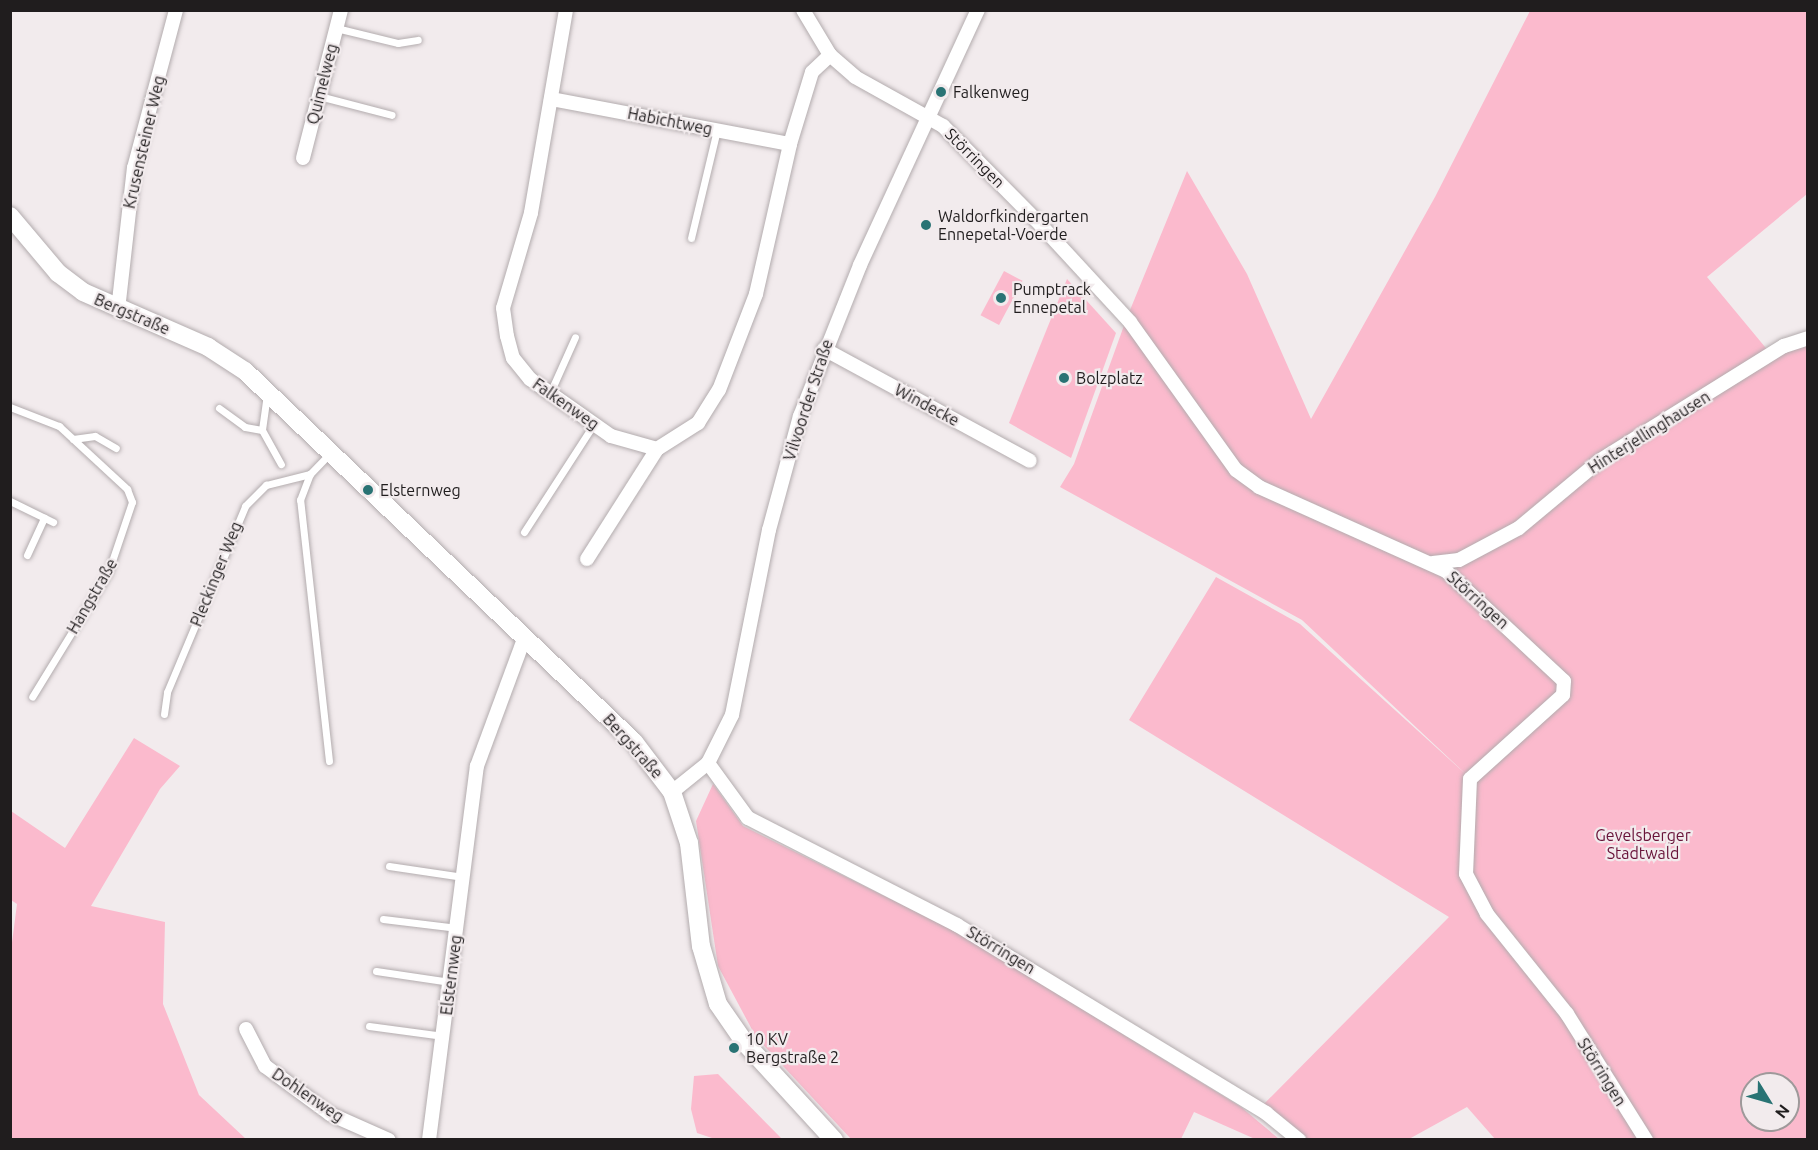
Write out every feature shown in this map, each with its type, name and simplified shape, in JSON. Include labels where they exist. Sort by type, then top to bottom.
[{"type":"street","name":"Krusensteiner Weg","points":[[118,310],[134,168],[176,10]]},
{"type":"street","name":"Quimelweg","points":[[303,158],[341,10]]},
{"type":"street","name":"Falkenweg","points":[[566,10],[531,213],[503,308],[513,358],[550,393],[611,436],[657,449]]},
{"type":"street","name":"Störringen","points":[[803,10],[830,55],[855,77],[929,118],[988,171],[1130,322],[1236,470],[1259,487],[1433,563],[1564,681],[1563,695],[1470,779],[1466,874],[1487,914],[1567,1014],[1646,1140]]},
{"type":"street","name":"Vilvoorder Straße","points":[[672,792],[708,764],[732,715],[769,530],[824,349],[978,10]]},
{"type":"street","points":[[586,559],[657,449],[698,423],[719,390],[756,294],[790,144],[812,72],[830,55]]},
{"type":"street","name":"Habichtweg","points":[[551,99],[790,144]]},
{"type":"street","name":"Bergstraße","points":[[10,216],[70,283],[118,310],[208,347],[268,392],[634,742],[672,792],[689,843],[701,946],[718,1004],[745,1043],[834,1140]]},
{"type":"street","name":"Hinterjellinghausen","points":[[1433,563],[1459,560],[1519,528],[1599,461],[1784,346],[1808,338]]},
{"type":"street","name":"Windecke","points":[[824,349],[1030,460]]},
{"type":"street","name":"Elsternweg","points":[[429,1140],[477,766],[524,639]]},
{"type":"street","name":"Störringen","points":[[708,764],[748,818],[957,925],[1256,1106],[1299,1140]]},
{"type":"street","name":"Dohlenweg","points":[[246,1029],[266,1066],[330,1114],[389,1140]]},
{"type":"lane","points":[[336,28],[398,43],[418,40]]},
{"type":"lane","points":[[319,96],[392,116]]},
{"type":"lane","points":[[691,238],[717,130]]},
{"type":"lane","points":[[550,393],[575,337]]},
{"type":"lane","points":[[268,392],[262,430],[281,464]]},
{"type":"lane","name":"Hangstraße","points":[[10,406],[59,426],[127,489],[132,502],[108,573],[32,697]]},
{"type":"lane","points":[[219,408],[245,427],[262,430]]},
{"type":"lane","points":[[524,532],[594,424]]},
{"type":"lane","points":[[73,439],[95,436],[116,448]]},
{"type":"lane","points":[[329,761],[300,500],[310,474],[330,453]]},
{"type":"lane","name":"Pleckinger Weg","points":[[164,714],[167,692],[245,506],[266,485],[310,474]]},
{"type":"lane","points":[[11,501],[53,522]]},
{"type":"lane","points":[[27,555],[44,518]]},
{"type":"lane","points":[[389,866],[463,876]]},
{"type":"lane","points":[[383,919],[457,928]]},
{"type":"lane","points":[[376,972],[450,982]]},
{"type":"lane","points":[[369,1026],[443,1036]]},
{"type":"green space","points":[[1530,11],[1807,11],[1807,194],[1707,277],[1770,353],[1482,547],[1436,559],[1245,475],[1128,315],[1187,171],[1247,274],[1311,419],[1435,197]]},
{"type":"green space","name":"Pumptrack Ennepetal","points":[[1004,271],[1023,281],[999,325],[981,315]]},
{"type":"green space","name":"Bolzplatz","points":[[1067,279],[1116,333],[1071,458],[1009,423]]},
{"type":"green space","name":"Gevelsberger Stadtwald","points":[[1126,320],[1234,473],[1441,565],[1460,562],[1581,478],[1786,349],[1807,342],[1807,1139],[1495,1139],[1467,1107],[1409,1139],[1300,1139],[1260,1108],[1449,917],[1129,720],[1216,577],[1300,624],[1470,778],[1302,620],[1060,487],[1074,464]]},
{"type":"green space","points":[[134,738],[180,766],[160,789],[91,906],[165,922],[163,1004],[199,1095],[246,1139],[11,1139],[10,958],[17,904],[11,900],[11,811],[65,848]]},
{"type":"green space","points":[[713,784],[743,826],[955,931],[1241,1107],[1279,1139],[1255,1139],[1194,1112],[1181,1139],[851,1139],[756,1037],[718,966],[696,821]]},
{"type":"green space","points":[[718,1074],[782,1139],[715,1139],[697,1133],[691,1109],[694,1076]]},
{"type":"place","name":"Falkenweg","points":[[941,92]]},
{"type":"place","name":"Waldorfkindergarten Ennepetal-Voerde","points":[[926,225]]},
{"type":"place","name":"Pumptrack Ennepetal","points":[[1001,298]]},
{"type":"place","name":"Bolzplatz","points":[[1064,378]]},
{"type":"place","name":"Elsternweg","points":[[368,490]]},
{"type":"place","name":"10 KV Bergstraße 2","points":[[734,1048]]}]
